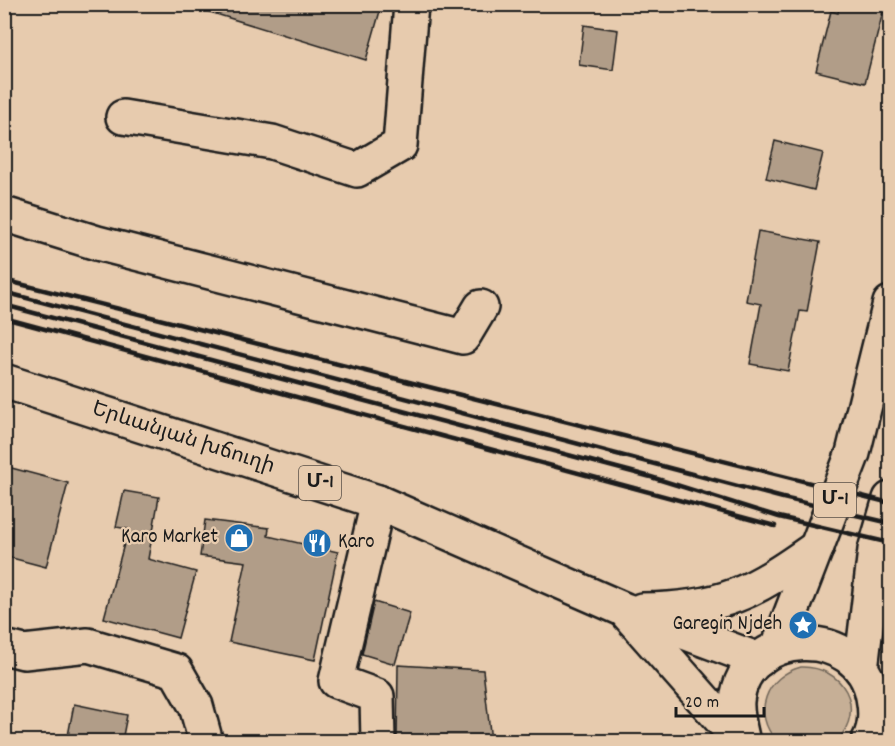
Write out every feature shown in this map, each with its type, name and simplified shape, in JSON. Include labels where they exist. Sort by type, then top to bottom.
[{"type":"main road","points":[[123,117],[272,142],[357,170],[400,145],[411,4]]},
{"type":"main road","points":[[4,214],[97,243],[463,337],[481,307]]},
{"type":"main road","name":"Մ-1","points":[[768,654],[817,547],[853,453],[891,303]]},
{"type":"main road","name":"Երևանյան խճուղի","points":[[4,381],[378,502],[625,610],[768,654]]},
{"type":"main road","name":"Մ-1","points":[[861,669],[875,550],[891,499]]},
{"type":"main road","points":[[378,502],[336,681],[377,696],[378,741]]},
{"type":"main road","points":[[625,610],[676,609],[717,603],[742,595],[773,578],[817,547]]},
{"type":"main road","name":"Երևանյան խճուղի","points":[[625,610],[742,741]]},
{"type":"main road","points":[[742,741],[737,700],[744,678],[768,654],[800,642],[823,644],[844,654],[861,669],[872,690],[877,739]]},
{"type":"main road","points":[[4,647],[24,652],[88,645],[176,671],[196,706],[206,741]]},
{"type":"shaded area","points":[[801,667],[829,674],[839,681],[846,691],[850,703],[850,715],[846,728],[837,741],[777,741],[769,730],[764,708],[771,687],[789,672]]},
{"type":"building","points":[[204,4],[382,4],[366,60],[203,10]]},
{"type":"building","points":[[840,4],[885,4],[865,83],[816,71],[831,11],[838,13]]},
{"type":"building","points":[[584,25],[618,30],[613,70],[579,65]]},
{"type":"building","points":[[775,141],[823,153],[814,190],[766,178]]},
{"type":"building","points":[[758,231],[820,242],[807,312],[800,311],[788,371],[750,364],[761,304],[746,301]]},
{"type":"building","points":[[4,466],[68,483],[46,567],[4,556]]},
{"type":"building","points":[[124,491],[159,497],[148,559],[196,572],[178,638],[104,618],[128,529],[116,527]]},
{"type":"building","points":[[205,520],[269,528],[268,536],[338,552],[315,660],[229,642],[246,562],[200,556]]},
{"type":"building","points":[[374,602],[410,613],[395,664],[362,654]]},
{"type":"building","points":[[398,665],[483,670],[491,741],[397,741]]},
{"type":"building","points":[[74,704],[127,715],[122,741],[67,741]]},
{"type":"railway","points":[[4,280],[890,503]]},
{"type":"railway","points":[[4,292],[783,498],[890,523]]},
{"type":"railway","points":[[4,305],[651,477],[779,517],[890,543]]},
{"type":"railway","points":[[4,318],[775,526]]},
{"type":"place","name":"Karo Market","points":[[239,538]]},
{"type":"place","name":"Karo","points":[[317,543]]},
{"type":"place","name":"Garegin Njdeh","points":[[803,625]]}]
